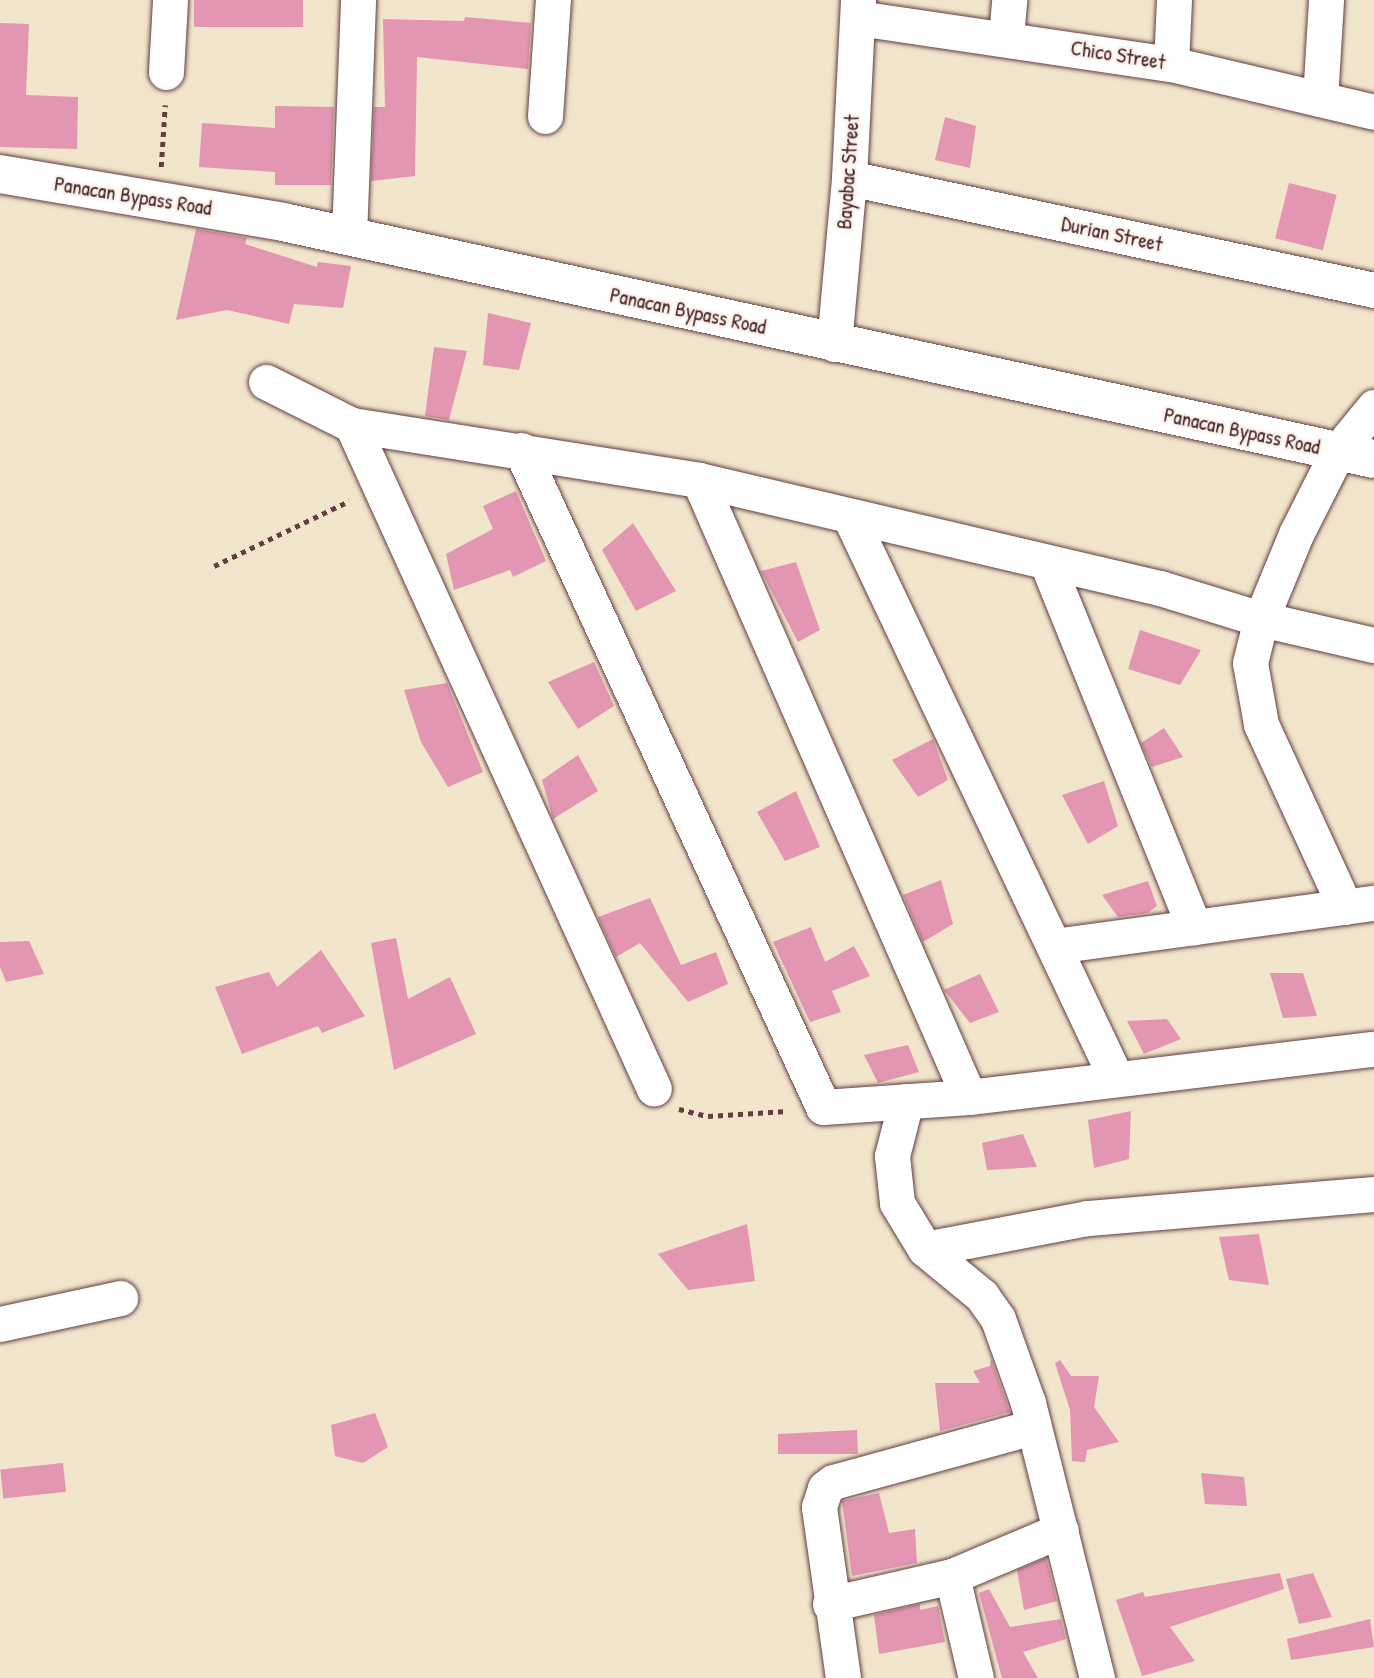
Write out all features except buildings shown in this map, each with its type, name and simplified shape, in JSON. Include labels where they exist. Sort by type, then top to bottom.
[{"type":"main road","name":"Panacan Bypass Road","points":[[0,174],[160,199],[349,236],[834,344],[1356,455]]},
{"type":"street","points":[[166,72],[170,0]]},
{"type":"street","points":[[349,236],[358,0]]},
{"type":"street","points":[[545,116],[553,0]]},
{"type":"street","points":[[1006,37],[1009,0]]},
{"type":"street","points":[[1171,64],[1174,0]]},
{"type":"street","points":[[1320,99],[1326,0]]},
{"type":"street","name":"Chico Street","points":[[858,9],[1171,64],[1374,112]]},
{"type":"street","name":"Bayabac Street","points":[[834,344],[849,178],[858,9]]},
{"type":"street","name":"Durian Street","points":[[849,178],[1374,290]]},
{"type":"street","points":[[266,382],[352,425],[699,480],[851,519],[1160,588],[1261,619],[1374,645]]},
{"type":"street","points":[[1054,946],[1359,905],[1261,723],[1252,695],[1250,663],[1261,619],[1296,534],[1356,455],[1374,407]]},
{"type":"street","points":[[352,425],[654,1089]]},
{"type":"street","points":[[521,450],[823,1108],[969,1097],[1115,1076],[1374,1049]]},
{"type":"street","points":[[699,480],[969,1097]]},
{"type":"street","points":[[851,519],[1115,1076]]},
{"type":"street","points":[[1047,563],[1194,927]]},
{"type":"street","points":[[906,1101],[892,1156],[892,1179],[897,1203],[925,1249],[982,1296],[998,1319],[1028,1403],[1097,1678]]},
{"type":"street","points":[[925,1249],[1088,1218],[1374,1194]]},
{"type":"street","points":[[0,1324],[120,1298]]},
{"type":"street","points":[[843,1678],[830,1604],[819,1507],[825,1488],[833,1482],[1032,1427]]},
{"type":"street","points":[[830,1604],[952,1576],[1061,1530]]},
{"type":"street","points":[[952,1576],[976,1678]]},
{"type":"path","points":[[160,199],[166,72]]},
{"type":"path","points":[[214,566],[380,486]]},
{"type":"path","points":[[654,1089],[664,1101],[684,1112],[708,1116],[823,1108]]}]
